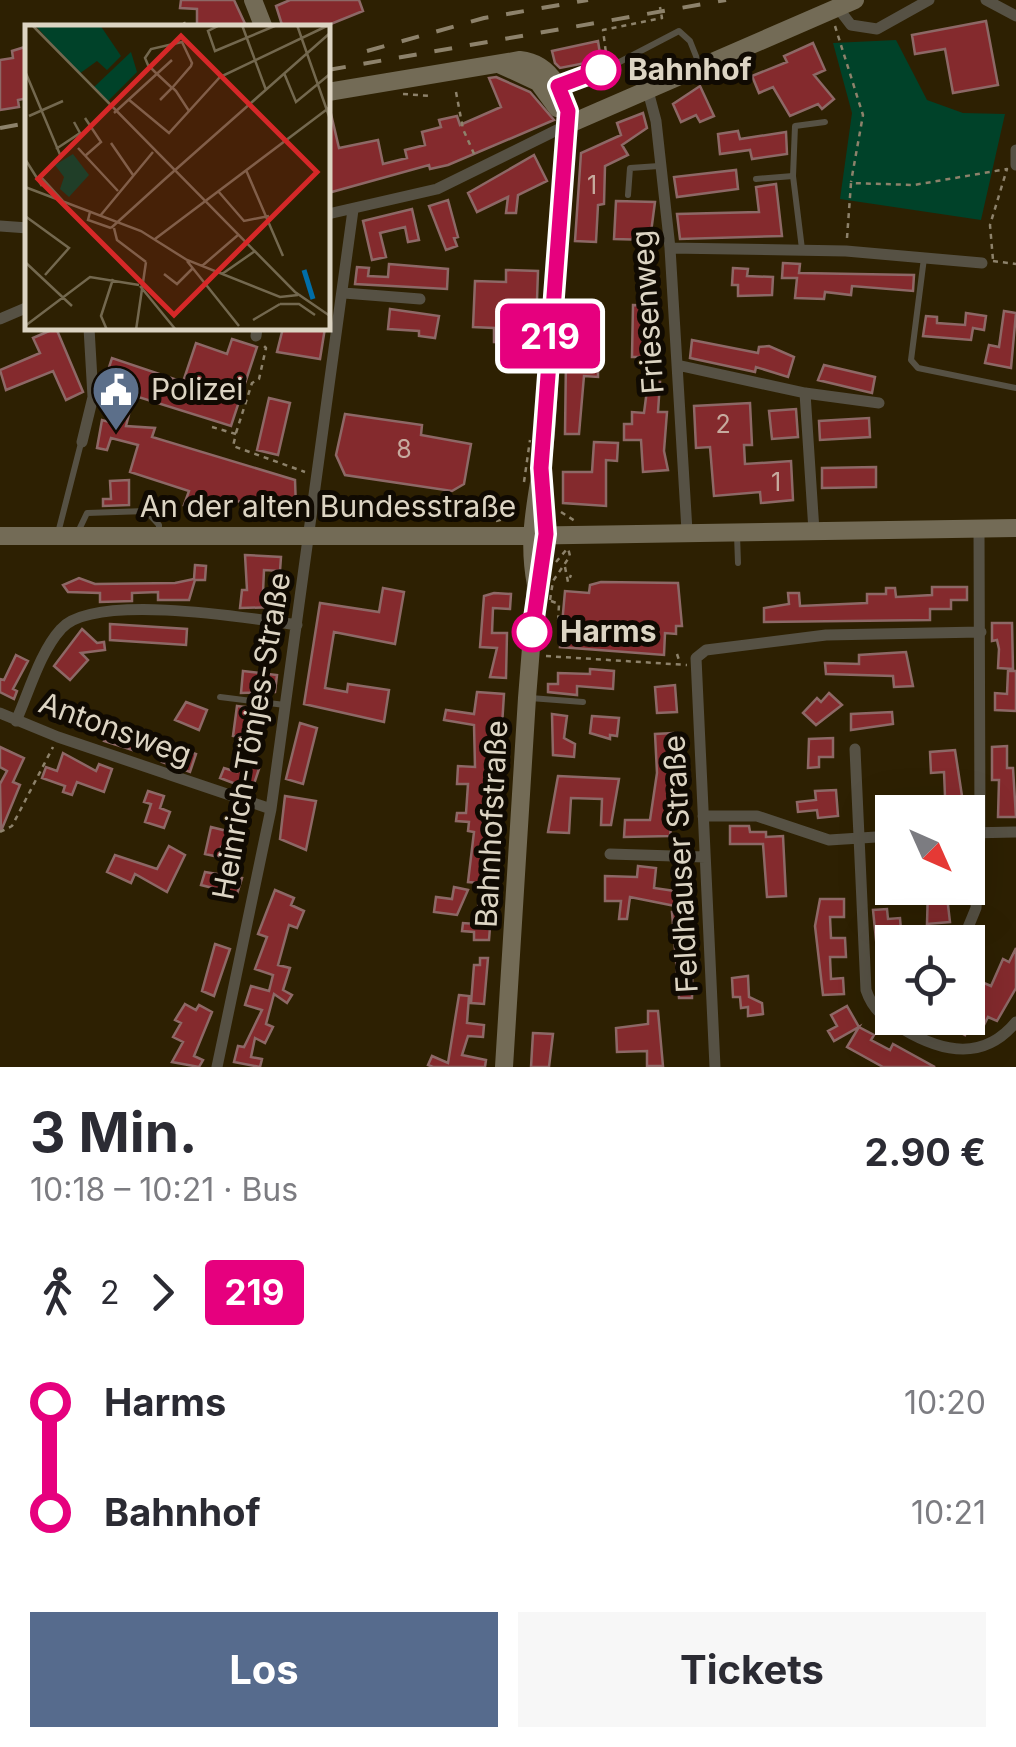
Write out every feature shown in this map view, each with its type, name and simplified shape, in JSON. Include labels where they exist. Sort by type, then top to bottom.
[{"type":"street","points":[[252,0],[263,25]]},
{"type":"street","points":[[330,214],[438,189],[567,126],[840,9],[851,25],[876,29],[929,0]]},
{"type":"street","points":[[986,0],[1016,16]]},
{"type":"street","points":[[330,92],[495,64],[528,75],[552,89]]},
{"type":"street","name":"Bahnhofstraße","points":[[504,1067],[541,468],[568,111],[552,89]]},
{"type":"street","name":"Friesenweg","points":[[648,91],[670,248],[687,531]]},
{"type":"street","points":[[1016,150],[1016,165]]},
{"type":"street","name":"Heinrich-Tönjes-Straße","points":[[216,1067],[271,809],[353,210]]},
{"type":"street","points":[[0,226],[25,228]]},
{"type":"street","points":[[670,248],[846,251],[987,262]]},
{"type":"street","points":[[344,293],[420,299]]},
{"type":"street","points":[[0,320],[25,308]]},
{"type":"street","points":[[82,442],[93,398],[89,330]]},
{"type":"street","points":[[677,365],[805,393],[879,403]]},
{"type":"street","points":[[805,393],[814,531]]},
{"type":"street","points":[[975,795],[981,632],[979,528]]},
{"type":"street","name":"An der alten Bundesstraße","points":[[0,536],[538,535],[1016,528]]},
{"type":"street","points":[[16,720],[62,627],[91,612],[200,611],[298,625]]},
{"type":"street","points":[[690,662],[706,650],[826,635],[981,632]]},
{"type":"street","name":"Feldhauser Straße","points":[[690,662],[704,816],[715,1067]]},
{"type":"street","name":"Antonsweg","points":[[0,712],[58,737],[271,809]]},
{"type":"street","points":[[855,748],[866,990],[871,1005],[915,1036],[952,1050],[990,1045],[1016,1022]]},
{"type":"street","points":[[704,816],[746,814],[813,836],[875,837]]},
{"type":"street","points":[[985,833],[1016,832]]},
{"type":"street","points":[[610,854],[706,857]]},
{"type":"lane","points":[[552,89],[608,68],[678,31],[690,41],[701,68]]},
{"type":"lane","points":[[802,250],[793,176],[795,126],[826,122]]},
{"type":"lane","points":[[628,195],[630,168],[660,166]]},
{"type":"lane","points":[[756,179],[793,176]]},
{"type":"lane","points":[[924,257],[911,360],[918,368],[1016,388]]},
{"type":"lane","points":[[67,536],[82,442]]},
{"type":"lane","points":[[738,532],[738,564]]},
{"type":"lane","points":[[220,696],[286,706]]},
{"type":"lane","points":[[527,698],[583,702]]},
{"type":"path","points":[[608,68],[602,30],[662,18],[660,8]]},
{"type":"path","points":[[840,9],[837,26],[863,115],[851,183],[846,251]]},
{"type":"path","points":[[652,20],[655,42]]},
{"type":"path","points":[[456,92],[463,129],[479,166]]},
{"type":"path","points":[[851,183],[914,185],[1007,169],[990,225],[987,262],[1016,264]]},
{"type":"path","points":[[257,332],[266,348],[260,379],[252,383],[234,446],[316,474]]},
{"type":"path","points":[[212,427],[236,434]]},
{"type":"path","points":[[504,497],[520,506]]},
{"type":"path","points":[[562,624],[558,623],[560,604],[550,601],[554,580],[570,556],[568,548]]},
{"type":"path","points":[[564,566],[568,582],[571,576]]},
{"type":"path","points":[[677,654],[690,662]]},
{"type":"path","points":[[530,656],[690,662]]},
{"type":"path","points":[[0,832],[12,826],[58,737]]},
{"type":"green space","points":[[896,40],[927,100],[963,113],[1005,114],[981,220],[840,199],[852,113],[833,43]]},
{"type":"building","points":[[181,0],[234,0],[246,25],[197,25],[197,9],[180,8]]},
{"type":"building","points":[[290,0],[359,0],[363,11],[328,25],[282,25],[276,6]]},
{"type":"building","points":[[986,21],[998,85],[953,93],[945,49],[915,54],[912,35]]},
{"type":"building","name":"Bahnhof","points":[[598,41],[601,60],[560,68],[555,63],[552,51]]},
{"type":"building","points":[[813,43],[825,70],[814,75],[834,99],[822,109],[818,104],[790,116],[773,87],[759,93],[752,76],[787,62],[784,56]]},
{"type":"building","points":[[25,47],[25,99],[18,100],[19,107],[0,110],[0,60],[13,58],[12,51]]},
{"type":"building","points":[[496,77],[530,92],[554,120],[448,165],[430,169],[429,165],[330,192],[330,114],[339,148],[378,140],[383,164],[407,158],[405,150],[425,145],[422,132],[441,127],[439,120],[457,116],[460,125],[501,107],[489,78]]},
{"type":"building","points":[[700,86],[714,116],[700,122],[696,115],[681,122],[673,104]]},
{"type":"building","points":[[643,113],[647,128],[622,145],[628,155],[605,166],[604,204],[598,205],[596,242],[575,241],[581,153],[621,135],[617,123]]},
{"type":"building","points":[[738,131],[740,139],[786,132],[787,154],[752,159],[750,150],[720,154],[718,134]]},
{"type":"building","points":[[534,155],[547,181],[518,195],[516,213],[506,213],[508,197],[477,212],[468,193]]},
{"type":"building","points":[[736,170],[738,189],[677,197],[674,177]]},
{"type":"building","points":[[776,184],[782,236],[680,239],[677,214],[759,212],[756,187]]},
{"type":"building","points":[[448,200],[458,237],[454,238],[457,246],[446,250],[429,206]]},
{"type":"building","points":[[616,201],[655,202],[650,240],[614,239]]},
{"type":"building","points":[[412,209],[419,240],[408,242],[405,227],[380,233],[386,257],[372,260],[363,221]]},
{"type":"building","points":[[783,263],[800,264],[799,273],[914,275],[913,291],[852,286],[851,295],[825,292],[824,299],[795,298],[797,278],[782,278]]},
{"type":"building","points":[[389,264],[448,269],[447,289],[355,284],[357,267],[369,268],[368,276],[388,277]]},
{"type":"building","points":[[733,268],[748,269],[747,276],[773,277],[772,295],[738,296],[738,285],[732,285]]},
{"type":"building","points":[[506,270],[538,271],[536,329],[518,328],[517,343],[494,342],[494,328],[473,327],[475,281],[506,282]]},
{"type":"building","points":[[633,305],[656,306],[653,357],[632,357]]},
{"type":"building","points":[[390,309],[439,316],[435,338],[419,336],[419,331],[388,329]]},
{"type":"building","points":[[1004,311],[1016,313],[1011,368],[985,363],[989,345],[999,347]]},
{"type":"building","points":[[966,313],[986,316],[984,330],[973,328],[971,340],[923,336],[926,316],[937,317],[937,323],[965,325]]},
{"type":"building","points":[[57,330],[83,392],[66,400],[53,371],[6,390],[0,370],[40,353],[33,338]]},
{"type":"building","points":[[282,330],[325,330],[320,359],[277,352]]},
{"type":"building","points":[[232,339],[257,347],[231,426],[103,386],[112,358],[183,382],[196,343],[227,354]]},
{"type":"building","points":[[692,340],[758,353],[759,347],[769,346],[794,357],[788,377],[756,367],[755,372],[690,358]]},
{"type":"building","points":[[566,359],[598,359],[598,377],[584,376],[579,434],[565,434]]},
{"type":"building","points":[[824,365],[875,377],[872,393],[818,380]]},
{"type":"building","points":[[648,382],[660,382],[658,412],[667,412],[664,451],[668,470],[643,472],[641,440],[624,440],[624,424],[632,424],[632,412],[644,413]]},
{"type":"building","points":[[269,398],[290,403],[278,455],[257,450]]},
{"type":"building","points":[[750,403],[752,445],[744,445],[745,464],[791,461],[793,500],[761,503],[760,492],[714,496],[710,447],[696,448],[694,406]]},
{"type":"building","points":[[796,409],[798,437],[772,439],[769,411]]},
{"type":"building","points":[[116,410],[129,414],[126,426],[155,428],[152,437],[295,480],[296,508],[245,509],[245,501],[184,505],[189,491],[130,472],[138,445],[111,438],[107,450],[97,448],[102,420],[113,423]]},
{"type":"building","points":[[345,414],[422,425],[421,435],[471,444],[464,484],[452,491],[345,475],[336,455]]},
{"type":"building","points":[[869,418],[870,437],[820,440],[819,421]]},
{"type":"building","points":[[594,442],[618,443],[617,461],[606,460],[606,506],[563,503],[563,472],[592,472]]},
{"type":"building","points":[[876,467],[876,487],[822,488],[822,468]]},
{"type":"building","points":[[129,480],[129,505],[103,506],[103,499],[111,499],[110,481]]},
{"type":"building","points":[[245,555],[281,557],[280,571],[264,570],[263,592],[279,593],[278,607],[240,608],[242,590],[247,590]]},
{"type":"building","points":[[195,565],[206,566],[205,580],[195,580],[189,600],[158,600],[158,592],[132,593],[132,601],[100,602],[100,593],[68,592],[63,585],[79,578],[95,584],[175,583],[194,579]]},
{"type":"building","points":[[678,583],[682,626],[676,626],[676,634],[665,633],[664,655],[560,647],[565,591],[589,593],[590,585]]},
{"type":"building","points":[[932,587],[967,587],[967,600],[951,600],[951,609],[930,609],[930,620],[764,622],[764,608],[789,604],[788,593],[799,593],[800,606],[867,603],[867,594],[886,594],[886,588],[895,588],[896,597],[932,595]]},
{"type":"building","points":[[383,588],[404,592],[395,644],[334,632],[325,688],[347,692],[348,684],[389,690],[384,722],[304,704],[320,603],[379,612]]},
{"type":"building","points":[[511,594],[510,609],[493,608],[492,633],[507,633],[506,678],[490,677],[497,648],[480,647],[484,596]]},
{"type":"building","points":[[992,623],[1012,623],[1013,669],[998,668],[999,649],[997,640],[992,641]]},
{"type":"building","points":[[110,624],[187,629],[186,645],[110,640]]},
{"type":"building","points":[[82,629],[97,643],[104,642],[105,650],[81,653],[88,660],[70,680],[54,666]]},
{"type":"building","points":[[906,652],[913,686],[894,687],[893,676],[826,674],[825,663],[859,664],[859,655]]},
{"type":"building","points":[[16,655],[28,661],[13,689],[17,691],[14,699],[0,692],[0,679],[4,680]]},
{"type":"building","points":[[590,669],[614,671],[613,689],[577,686],[577,695],[548,692],[548,684],[558,684],[558,673],[590,674]]},
{"type":"building","points":[[243,671],[277,675],[275,692],[241,693]]},
{"type":"building","points":[[1008,671],[1016,671],[1016,711],[995,710],[995,693],[1007,694]]},
{"type":"building","points":[[675,685],[677,712],[657,713],[655,687]]},
{"type":"building","points":[[477,692],[504,694],[492,884],[468,882],[474,832],[468,831],[469,822],[456,821],[457,813],[466,813],[468,784],[457,784],[458,766],[475,767],[474,725],[444,720],[446,710],[474,714]]},
{"type":"building","points":[[829,693],[842,705],[816,725],[803,713],[817,698],[821,702]]},
{"type":"building","points":[[186,702],[207,710],[199,730],[175,720]]},
{"type":"building","points":[[237,706],[261,709],[258,739],[233,736]]},
{"type":"building","points":[[892,712],[893,724],[851,730],[851,714]]},
{"type":"building","points":[[552,714],[567,716],[564,738],[575,744],[574,757],[553,755]]},
{"type":"building","points":[[82,715],[145,739],[142,749],[133,746],[132,750],[104,741],[106,735],[79,726]]},
{"type":"building","points":[[592,716],[619,718],[617,736],[610,735],[610,739],[590,733]]},
{"type":"building","points":[[300,723],[317,728],[303,784],[286,779]]},
{"type":"building","points":[[673,733],[677,774],[670,836],[624,837],[625,820],[650,820],[657,773],[655,734]]},
{"type":"building","points":[[833,738],[833,757],[819,757],[819,767],[808,768],[809,739]]},
{"type":"building","points":[[168,744],[196,754],[190,772],[162,762]]},
{"type":"building","points":[[1007,746],[1007,768],[1013,768],[1016,817],[998,817],[999,780],[992,780],[992,747]]},
{"type":"building","points":[[0,747],[24,758],[13,782],[20,785],[1,831],[0,784],[7,771],[0,767]]},
{"type":"building","points":[[955,750],[962,795],[945,795],[944,772],[931,773],[930,752]]},
{"type":"building","points":[[63,753],[96,771],[99,764],[112,769],[104,792],[77,782],[72,795],[63,792],[65,786],[42,778],[46,767],[57,771]]},
{"type":"building","points":[[240,762],[259,769],[252,790],[220,778],[224,768],[237,772]]},
{"type":"building","points":[[558,776],[619,779],[611,825],[601,825],[602,799],[571,798],[569,833],[548,832]]},
{"type":"building","points":[[836,790],[838,816],[818,818],[817,810],[798,812],[797,802],[816,800],[815,791]]},
{"type":"building","points":[[148,791],[164,796],[160,808],[170,812],[164,828],[145,822],[151,804],[144,802]]},
{"type":"building","points":[[285,796],[316,801],[306,850],[280,839]]},
{"type":"building","points":[[730,826],[749,826],[750,832],[766,832],[766,837],[783,836],[786,896],[767,897],[763,844],[730,844]]},
{"type":"building","points":[[211,827],[239,834],[235,850],[221,847],[219,857],[205,854]]},
{"type":"building","points":[[169,846],[185,855],[167,892],[135,874],[131,883],[107,872],[115,855],[157,869]]},
{"type":"building","points":[[638,866],[656,868],[654,888],[675,891],[674,870],[688,870],[689,893],[682,893],[680,907],[630,897],[627,919],[619,919],[621,901],[605,901],[605,876],[637,877]]},
{"type":"building","points":[[205,872],[242,878],[237,894],[201,885]]},
{"type":"building","points":[[454,887],[468,890],[457,915],[434,912],[436,897],[452,899]]},
{"type":"building","points":[[275,890],[294,898],[291,905],[304,911],[297,928],[289,925],[278,965],[290,968],[283,990],[292,995],[287,1003],[274,994],[266,1024],[273,1027],[265,1043],[255,1038],[251,1057],[262,1059],[260,1067],[234,1062],[238,1046],[244,1047],[262,1010],[245,1005],[251,986],[269,991],[273,975],[255,969],[267,937],[258,934]]},
{"type":"building","points":[[820,899],[844,899],[844,917],[830,917],[831,938],[845,938],[846,957],[830,957],[831,979],[843,978],[844,994],[823,995],[815,926]]},
{"type":"building","points":[[479,900],[492,902],[489,940],[474,940],[474,932],[462,931],[463,923],[476,924]]},
{"type":"building","points":[[928,905],[948,905],[950,922],[927,924]]},
{"type":"building","points":[[887,909],[888,919],[900,918],[901,925],[875,925],[875,930],[873,910]]},
{"type":"building","points":[[672,912],[693,913],[692,998],[679,998]]},
{"type":"building","points":[[215,944],[230,949],[214,996],[202,991]]},
{"type":"building","points":[[1016,948],[1016,988],[997,1021],[988,1017],[985,1023],[985,983],[991,986],[1003,959],[1009,962]]},
{"type":"building","points":[[480,958],[488,958],[484,1004],[471,1003],[474,965],[480,965]]},
{"type":"building","points":[[748,976],[749,997],[762,1003],[763,1014],[748,1016],[748,1007],[741,1008],[740,997],[733,997],[732,978]]},
{"type":"building","points":[[459,995],[469,996],[467,1023],[484,1025],[483,1037],[468,1036],[462,1055],[486,1060],[485,1067],[428,1065],[432,1056],[448,1063]]},
{"type":"building","points":[[185,1004],[196,1010],[199,1005],[212,1012],[194,1056],[203,1060],[199,1067],[172,1062],[183,1042],[173,1037],[181,1023],[175,1020]]},
{"type":"building","points":[[847,1006],[859,1027],[834,1041],[828,1031],[837,1026],[831,1015]]},
{"type":"building","points":[[648,1011],[658,1011],[663,1066],[647,1066],[647,1051],[617,1052],[616,1028],[648,1024]]},
{"type":"building","points":[[859,1027],[874,1035],[871,1040],[890,1050],[893,1044],[935,1067],[883,1067],[847,1047]]},
{"type":"building","points":[[533,1033],[553,1034],[549,1067],[531,1067]]},
{"type":"railway","points":[[367,51],[484,18],[588,0]]},
{"type":"railway","points":[[330,70],[726,0]]},
{"type":"railway","points":[[0,128],[25,124]]},
{"type":"bus line","name":"219","points":[[532,632],[546,534],[541,468],[568,111],[558,86],[601,70]]},
{"type":"place","name":"Bahnhof","points":[[601,70]]},
{"type":"place","name":"Polizei","points":[[116,432]]},
{"type":"place","name":"Harms","points":[[532,632]]}]
